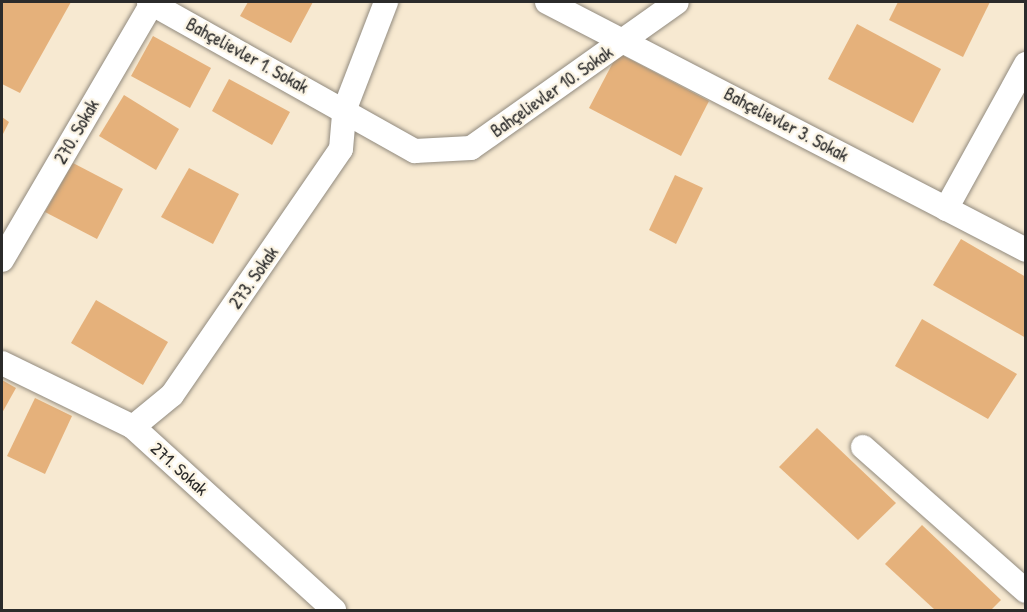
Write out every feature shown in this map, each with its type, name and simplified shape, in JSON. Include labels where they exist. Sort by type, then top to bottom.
[{"type":"street","name":"Bahçelievler 1. Sokak","points":[[151,2],[415,151]]},
{"type":"street","name":"270. Sokak","points":[[2,260],[151,2]]},
{"type":"street","name":"273. Sokak","points":[[133,427],[171,395],[341,149],[344,111],[386,2]]},
{"type":"street","name":"Bahçelievler 3. Sokak","points":[[547,2],[1026,250]]},
{"type":"street","name":"Bahçelievler 10. Sokak","points":[[415,151],[471,148],[677,2]]},
{"type":"street","points":[[946,209],[1026,64]]},
{"type":"street","name":"271. Sokak","points":[[2,363],[133,427],[334,610]]},
{"type":"street","points":[[863,447],[1026,591]]},
{"type":"building","points":[[2,2],[71,2],[20,93],[2,84]]},
{"type":"building","points":[[248,2],[313,2],[291,43],[240,16]]},
{"type":"building","points":[[898,2],[990,2],[963,57],[889,20]]},
{"type":"building","points":[[857,24],[941,69],[913,123],[828,79]]},
{"type":"building","points":[[153,36],[211,68],[190,108],[131,76]]},
{"type":"building","points":[[618,53],[709,101],[681,156],[589,108]]},
{"type":"building","points":[[229,79],[290,112],[272,145],[212,111]]},
{"type":"building","points":[[124,95],[179,129],[156,170],[99,136]]},
{"type":"building","points":[[2,117],[9,122],[2,136]]},
{"type":"building","points":[[73,163],[123,189],[97,239],[45,212]]},
{"type":"building","points":[[189,168],[239,194],[213,244],[161,217]]},
{"type":"building","points":[[675,175],[703,188],[676,244],[649,230]]},
{"type":"building","points":[[961,239],[1026,277],[1026,338],[933,285]]},
{"type":"building","points":[[96,300],[168,342],[143,385],[71,343]]},
{"type":"building","points":[[922,319],[1017,374],[988,419],[895,366]]},
{"type":"building","points":[[2,380],[16,388],[2,413]]},
{"type":"building","points":[[35,398],[72,416],[45,474],[7,456]]},
{"type":"building","points":[[817,428],[896,503],[858,540],[779,467]]},
{"type":"building","points":[[922,525],[1001,600],[991,610],[935,610],[885,564]]}]
